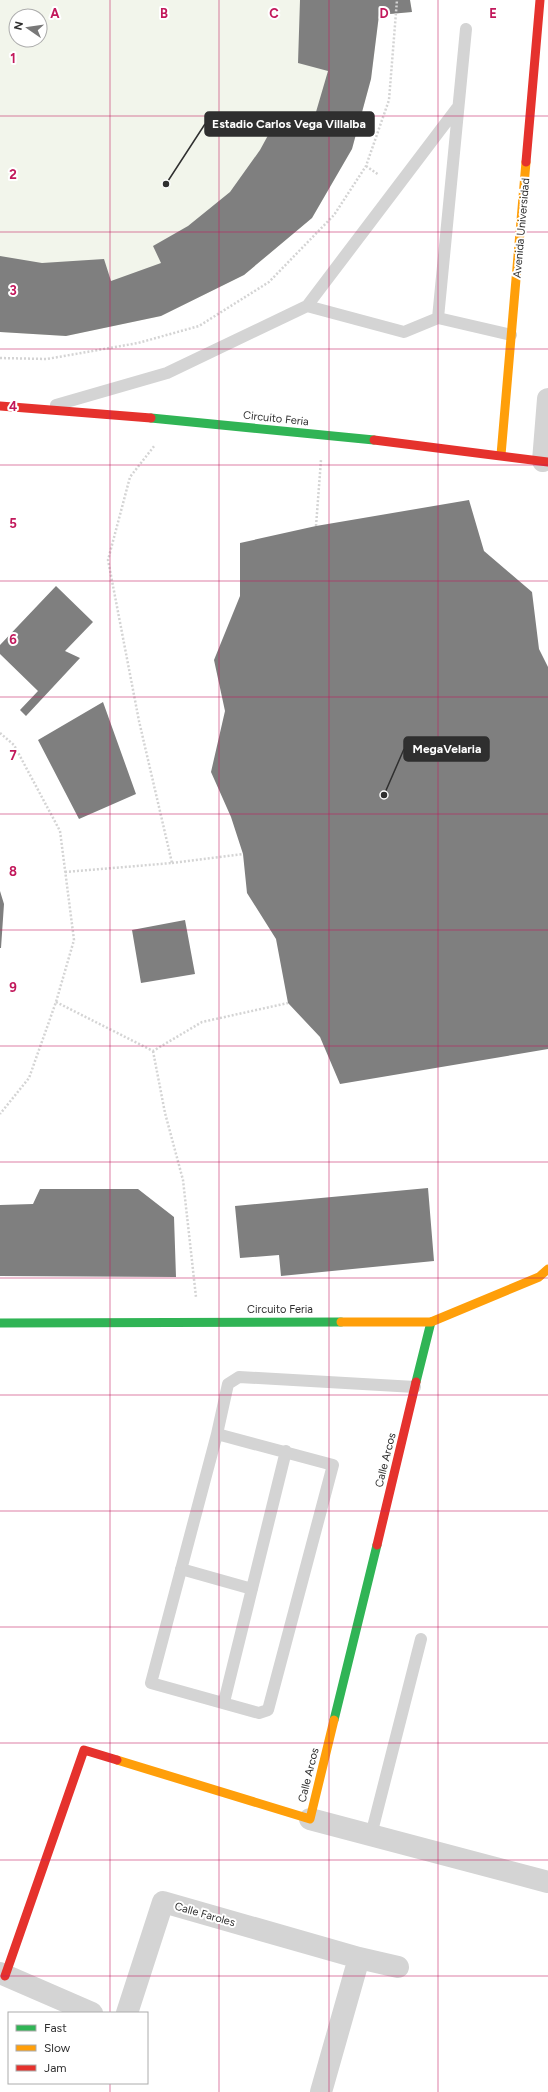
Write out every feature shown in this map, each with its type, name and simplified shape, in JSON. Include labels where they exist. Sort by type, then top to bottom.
[{"type":"street","name":"Avenida Universidad","points":[[501,455],[540,0]]},
{"type":"street","points":[[546,462],[548,399]]},
{"type":"street","name":"Circuito Feria","points":[[0,406],[176,420],[323,434],[501,455],[546,462]]},
{"type":"street","name":"Circuito Feria","points":[[0,1323],[199,1321],[432,1322],[539,1277],[548,1269]]},
{"type":"street","name":"Calle Arcos","points":[[3,1974],[84,1750],[310,1819],[432,1322]]},
{"type":"street","points":[[310,1819],[548,1882]]},
{"type":"street","name":"Calle Faroles","points":[[127,2012],[163,1902],[359,1958],[398,1967]]},
{"type":"street","points":[[321,2092],[359,1958]]},
{"type":"street","points":[[3,1974],[90,2012]]},
{"type":"lane","points":[[438,318],[457,108],[466,29]]},
{"type":"lane","points":[[41,410],[167,373],[307,306],[457,108]]},
{"type":"lane","points":[[307,306],[404,332],[438,318],[512,335]]},
{"type":"lane","points":[[217,1434],[286,1451],[333,1465],[268,1710],[258,1713],[224,1702],[151,1683],[217,1434],[228,1384],[239,1377],[416,1387]]},
{"type":"lane","points":[[224,1702],[286,1451]]},
{"type":"lane","points":[[181,1569],[252,1589]]},
{"type":"lane","points":[[371,1835],[421,1639]]},
{"type":"path","points":[[0,358],[47,359],[138,343],[199,326],[269,282],[334,215],[366,166],[389,100],[397,0]]},
{"type":"path","points":[[172,863],[139,721],[108,560],[130,477],[176,420]]},
{"type":"path","points":[[316,526],[323,434]]},
{"type":"path","points":[[0,733],[14,746],[60,831],[74,940],[56,1002],[29,1078],[0,1114]]},
{"type":"path","points":[[65,872],[172,863],[243,854]]},
{"type":"path","points":[[56,1002],[153,1051]]},
{"type":"path","points":[[153,1051],[202,1022],[288,1002]]},
{"type":"path","points":[[153,1051],[165,1113],[183,1180],[199,1321]]},
{"type":"shaded area","points":[[0,0],[410,0],[412,12],[379,15],[371,79],[352,149],[312,218],[244,275],[161,316],[66,336],[0,332]]},
{"type":"building","points":[[300,0],[410,0],[412,12],[379,15],[371,79],[352,149],[312,218],[244,275],[161,316],[66,336],[0,332],[0,256],[42,263],[104,259],[111,281],[161,263],[153,246],[188,226],[230,192],[260,150],[278,117],[311,129],[328,71],[298,63]]},
{"type":"building","points":[[469,500],[484,551],[532,592],[539,649],[548,667],[548,1049],[340,1084],[320,1037],[288,1003],[276,939],[247,893],[243,854],[231,817],[211,772],[225,711],[214,660],[240,596],[240,543],[316,526]]},
{"type":"building","points":[[56,586],[93,622],[65,651],[80,658],[26,716],[20,710],[38,691],[0,654],[0,645]]},
{"type":"building","points":[[103,702],[136,794],[79,819],[38,740]]},
{"type":"building","points":[[0,891],[4,904],[1,948],[0,948]]},
{"type":"building","points":[[185,920],[195,974],[141,983],[132,930]]},
{"type":"building","points":[[428,1188],[434,1261],[281,1276],[279,1255],[240,1258],[235,1206]]},
{"type":"building","points":[[40,1189],[138,1189],[174,1217],[176,1277],[0,1276],[0,1205],[33,1204]]},
{"type":"traffic: fast","points":[[151,418],[374,440]]},
{"type":"traffic: fast","points":[[0,1323],[341,1322]]},
{"type":"traffic: fast","points":[[416,1382],[431,1322]]},
{"type":"traffic: fast","points":[[334,1720],[377,1545]]},
{"type":"traffic: slow","points":[[501,455],[526,162]]},
{"type":"traffic: slow","points":[[341,1322],[431,1322],[539,1277],[548,1269]]},
{"type":"traffic: slow","points":[[117,1760],[310,1819],[334,1720]]},
{"type":"traffic: jam","points":[[526,162],[540,0]]},
{"type":"traffic: jam","points":[[0,406],[151,418]]},
{"type":"traffic: jam","points":[[374,440],[548,462]]},
{"type":"traffic: jam","points":[[377,1545],[416,1382]]},
{"type":"traffic: jam","points":[[5,1976],[84,1750],[117,1760]]},
{"type":"place","name":"Estadio Carlos Vega Villalba","points":[[166,184]]},
{"type":"place","name":"MegaVelaria","points":[[384,795]]}]
